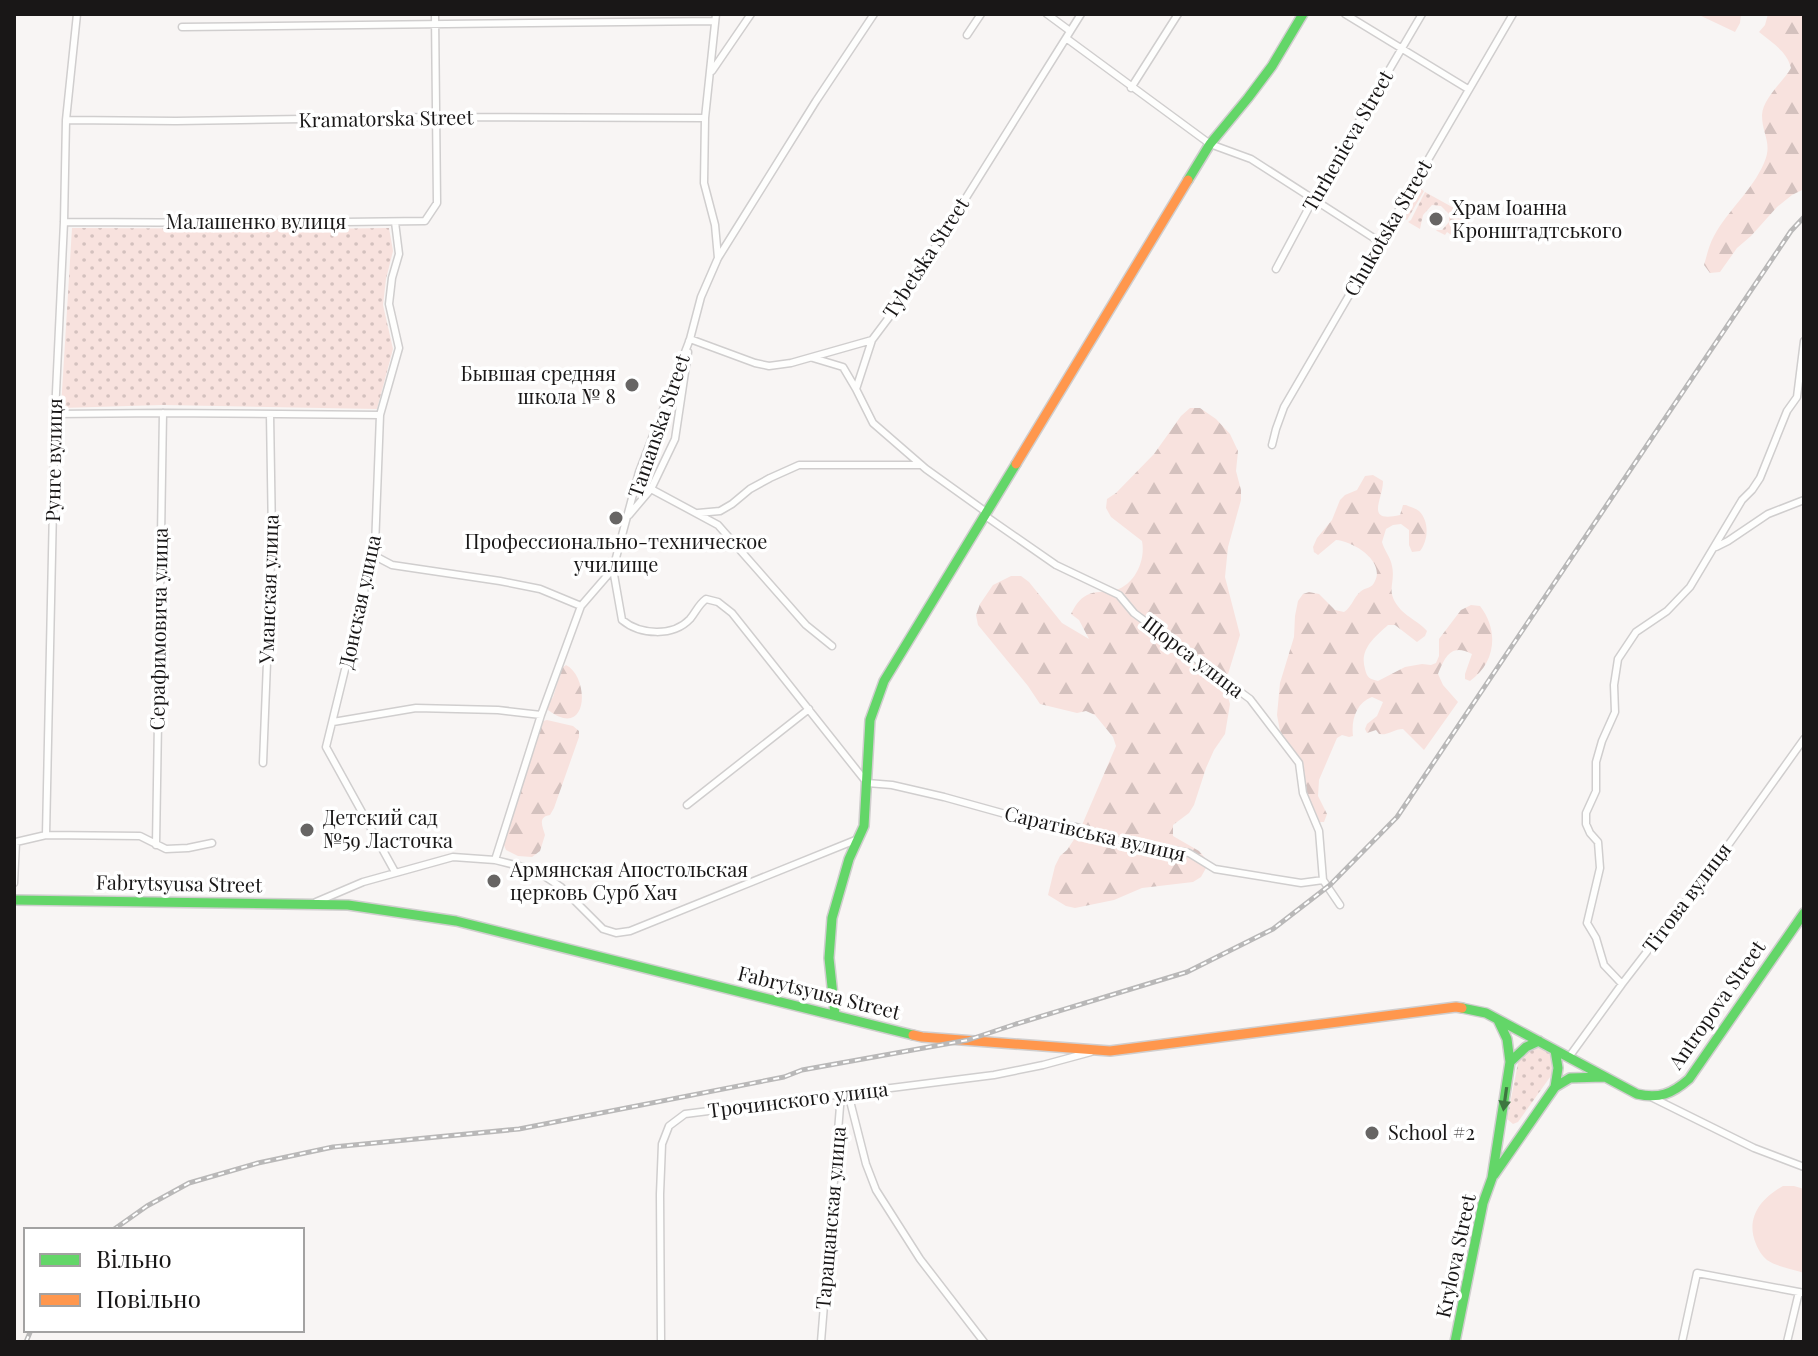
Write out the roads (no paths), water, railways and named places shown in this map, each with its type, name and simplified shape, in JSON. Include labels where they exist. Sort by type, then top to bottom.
[{"type":"main road","points":[[835,1015],[829,958],[832,918],[849,859],[864,826],[870,720],[884,681],[1210,144],[1250,97],[1303,14]]},
{"type":"main road","name":"Fabrytsyusa Street","points":[[14,900],[348,905],[456,921],[922,1037],[1096,1050],[1110,1051],[1456,1007],[1486,1013],[1604,1077]]},
{"type":"main road","name":"Antropova Street","points":[[1653,1098],[1676,1091],[1689,1079],[1804,913]]},
{"type":"main road","points":[[1492,1178],[1510,1062],[1507,1039],[1498,1020]]},
{"type":"main road","points":[[1510,1062],[1526,1047],[1539,1041]]},
{"type":"main road","points":[[1492,1178],[1555,1087],[1559,1063],[1555,1050]]},
{"type":"main road","points":[[1555,1087],[1570,1078],[1604,1077],[1637,1094],[1653,1098]]},
{"type":"main road","points":[[1501,1125],[1505,1131],[1521,1134]]},
{"type":"main road","name":"Krylova Street","points":[[1455,1342],[1483,1203],[1492,1178]]},
{"type":"street","name":"Рунге вулиця","points":[[46,835],[55,414],[66,120],[77,14]]},
{"type":"street","points":[[435,14],[436,117]]},
{"type":"street","points":[[710,74],[751,14]]},
{"type":"street","name":"Tamanska Street","points":[[495,860],[541,715],[581,606],[613,569],[639,472],[690,339],[701,297],[718,258],[874,14]]},
{"type":"street","points":[[967,35],[981,14]]},
{"type":"street","points":[[1047,14],[1131,88],[1210,144],[1251,159],[1380,242]]},
{"type":"street","name":"Tybetska Street","points":[[690,339],[769,366],[791,363],[872,340],[902,300],[1081,14]]},
{"type":"street","points":[[1131,88],[1178,14]]},
{"type":"street","points":[[1345,14],[1468,89]]},
{"type":"street","name":"Turhenieva Street","points":[[1276,269],[1422,14]]},
{"type":"street","name":"Chukotska Street","points":[[1272,445],[1284,407],[1513,14]]},
{"type":"street","points":[[182,27],[716,18],[705,118],[704,183],[715,225],[718,258]]},
{"type":"street","name":"Малашенко вулиця","points":[[64,222],[425,221],[437,203],[436,117]]},
{"type":"street","name":"Kramatorska Street","points":[[66,120],[705,118]]},
{"type":"street","name":"Донская улица","points":[[395,222],[399,254],[389,304],[399,348],[380,415],[373,555],[326,747],[395,872]]},
{"type":"street","points":[[628,516],[651,489],[675,439],[690,339]]},
{"type":"street","points":[[856,389],[872,340]]},
{"type":"street","points":[[1622,984],[1604,965],[1596,938],[1587,923],[1600,868],[1598,842],[1586,824],[1586,812],[1596,791],[1596,762],[1602,741],[1615,712],[1614,685],[1618,659],[1636,632],[1667,611],[1690,587],[1742,500],[1760,478],[1787,411],[1797,397],[1804,341]]},
{"type":"street","name":"Щорса улица","points":[[812,357],[843,367],[873,423],[921,465],[1056,565],[1119,595],[1134,613],[1250,699],[1299,763],[1303,793],[1319,831],[1323,880],[1340,905]]},
{"type":"street","name":"Серафимовича улица","points":[[156,845],[163,413]]},
{"type":"street","points":[[55,414],[380,415]]},
{"type":"street","name":"Уманская улица","points":[[263,763],[272,536],[270,414]]},
{"type":"street","points":[[698,513],[720,511],[750,489],[799,465],[921,465]]},
{"type":"street","points":[[651,489],[718,525],[806,625],[832,646]]},
{"type":"street","points":[[1713,548],[1768,514],[1804,500]]},
{"type":"street","points":[[373,555],[392,565],[540,589],[581,606]]},
{"type":"street","points":[[613,569],[622,620],[628,625],[650,632],[671,631],[691,618],[706,599],[718,602],[732,613],[867,783]]},
{"type":"street","points":[[333,722],[426,708],[541,715]]},
{"type":"street","points":[[687,805],[809,709]]},
{"type":"street","name":"Тітова вулиця","points":[[1569,1057],[1804,739]]},
{"type":"street","name":"Саратівська вулиця","points":[[867,783],[892,785],[1016,817],[1076,827],[1116,840],[1189,853],[1215,869],[1301,883],[1323,880]]},
{"type":"street","points":[[14,883],[16,842],[46,835],[140,836],[166,849],[212,843]]},
{"type":"street","points":[[313,903],[363,882],[453,857],[495,860],[535,870],[561,887],[603,929],[616,933],[630,931],[858,839]]},
{"type":"street","name":"Трочинского улица","points":[[661,1342],[662,1144],[669,1126],[685,1114],[994,1075],[1096,1050]]},
{"type":"street","points":[[844,1094],[876,1190],[920,1259],[984,1342]]},
{"type":"street","name":"Таращанская улица","points":[[821,1342],[844,1094]]},
{"type":"street","points":[[1653,1098],[1754,1148],[1804,1167]]},
{"type":"street","points":[[1682,1342],[1697,1273],[1802,1292],[1787,1342]]},
{"type":"railway","points":[[116,1228],[147,1206],[189,1183],[258,1163],[333,1147],[519,1129],[784,1077],[802,1070],[968,1040],[1187,972],[1273,929],[1330,885],[1397,817],[1791,231],[1804,217]]},
{"type":"railway","points":[[26,1342],[30,1332]]},
{"type":"place","name":"Храм Іоанна Кронштадтського","points":[[1436,219]]},
{"type":"place","name":"Бывшая средняя школа № 8","points":[[632,385]]},
{"type":"place","name":"Профессионально-техническое училище","points":[[616,518]]},
{"type":"place","name":"Детский сад №59 Ласточка","points":[[307,830]]},
{"type":"place","name":"Армянская Апостольская церковь Сурб Хач","points":[[494,881]]},
{"type":"place","name":"School #2","points":[[1372,1133]]}]
